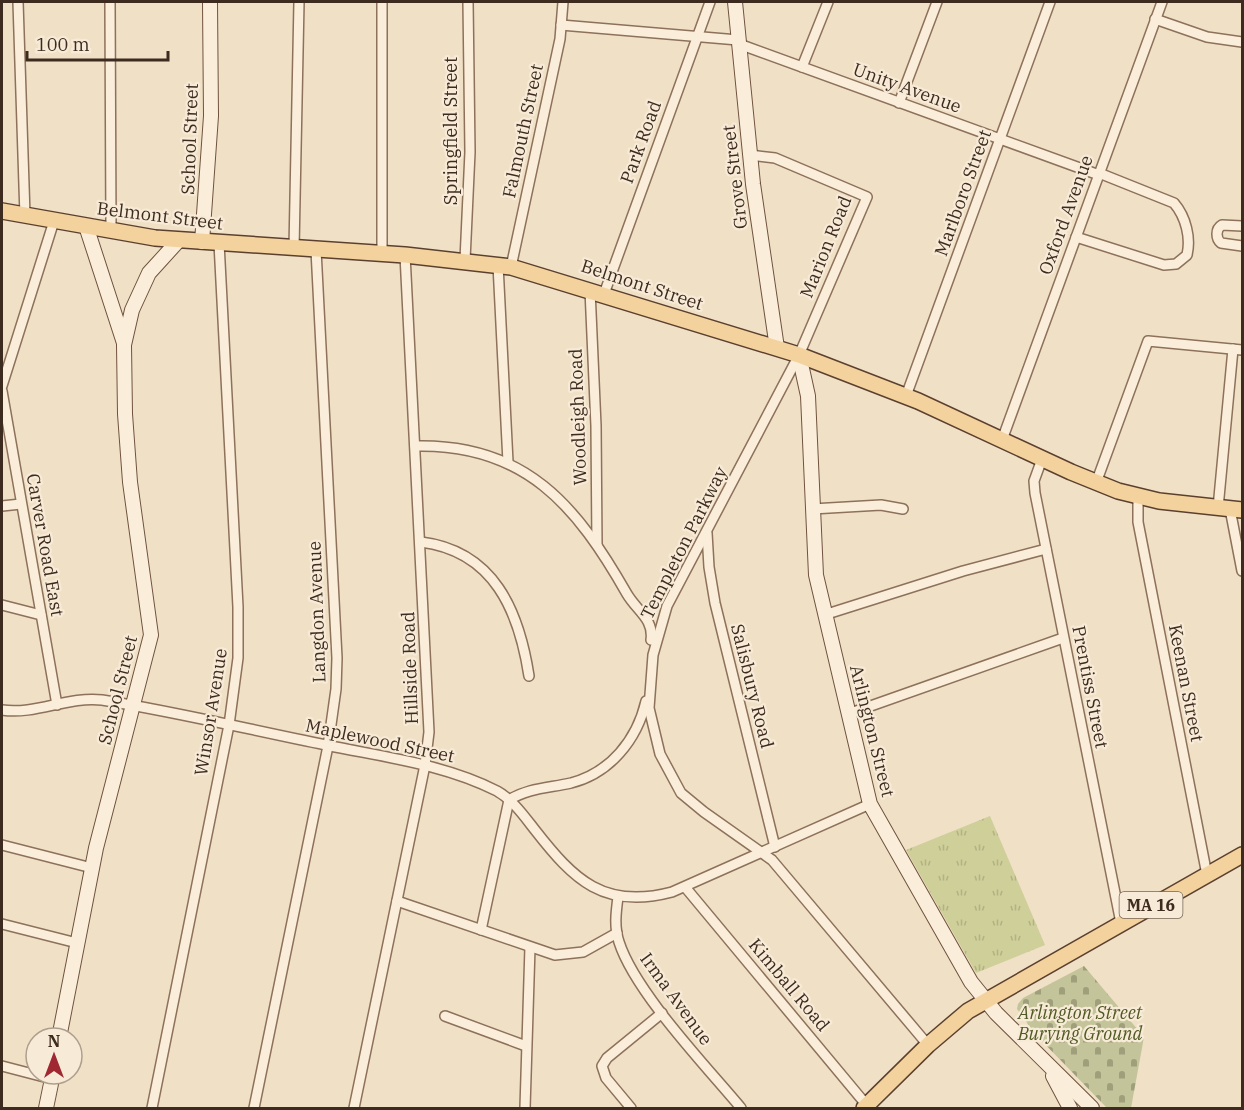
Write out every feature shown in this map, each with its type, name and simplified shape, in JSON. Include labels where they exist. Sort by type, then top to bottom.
[{"type":"main road","name":"Belmont Street","points":[[2,211],[179,240],[405,255],[505,266],[799,355],[906,396],[1096,483],[1138,497],[1230,509]]},
{"type":"main road","name":"MA 16","points":[[866,1107],[928,1045],[984,1000],[1242,855]]},
{"type":"street","points":[[18,2],[25,216]]},
{"type":"street","points":[[110,2],[111,230]]},
{"type":"street","name":"School Street","points":[[202,242],[211,116],[210,2]]},
{"type":"street","points":[[294,248],[299,2]]},
{"type":"street","points":[[382,2],[382,254]]},
{"type":"street","name":"Springfield Street","points":[[465,260],[470,153],[468,2]]},
{"type":"street","name":"Falmouth Street","points":[[508,462],[505,266],[561,25],[563,2]]},
{"type":"street","name":"Park Road","points":[[597,292],[710,2]]},
{"type":"street","name":"Grove Street","points":[[735,2],[750,155],[777,348]]},
{"type":"street","points":[[802,68],[828,2]]},
{"type":"street","points":[[899,103],[937,2]]},
{"type":"street","name":"Marlboro Street","points":[[906,396],[1050,2]]},
{"type":"street","name":"Oxford Avenue","points":[[1002,440],[1162,2]]},
{"type":"street","points":[[1155,19],[1207,37],[1242,42]]},
{"type":"street","name":"Unity Avenue","points":[[561,25],[698,36],[739,42],[802,68],[1174,203],[1185,225],[1189,244],[1187,255],[1179,263],[1164,265],[1076,237]]},
{"type":"street","name":"Marion Road","points":[[750,155],[775,158],[867,197],[799,355]]},
{"type":"street","points":[[2,386],[54,221]]},
{"type":"street","points":[[1242,226],[1222,225],[1218,228],[1217,237],[1221,243],[1242,246]]},
{"type":"street","name":"School Street","points":[[86,226],[124,345]]},
{"type":"street","name":"School Street","points":[[61,1026],[92,868],[151,631],[130,482],[125,414],[124,345],[132,310],[149,273],[179,240]]},
{"type":"street","name":"Winsor Avenue","points":[[152,1108],[229,725],[237,668],[239,624],[219,243]]},
{"type":"street","name":"Langdon Avenue","points":[[254,1108],[328,746],[336,689],[337,658],[316,250]]},
{"type":"street","name":"Hillside Road","points":[[354,1108],[425,765],[430,716],[405,255]]},
{"type":"street","name":"Woodleigh Road","points":[[597,292],[597,544]]},
{"type":"street","points":[[1096,483],[1148,341],[1238,350],[1230,509],[1242,571]]},
{"type":"street","name":"Arlington Street","points":[[799,355],[808,396],[814,557],[824,615],[870,804],[970,980],[984,1000],[1092,1108]]},
{"type":"street","name":"Templeton Parkway","points":[[799,355],[661,620],[649,678],[651,722],[660,754],[672,780],[692,803],[772,860],[928,1045]]},
{"type":"street","name":"Carver Road East","points":[[2,391],[57,705]]},
{"type":"street","points":[[416,446],[461,448],[508,462],[555,495],[597,544],[632,603],[650,622],[652,631],[649,678],[639,724],[625,747],[608,765],[585,778],[525,792],[509,800],[482,930]]},
{"type":"street","name":"Prentiss Street","points":[[1042,459],[1034,487],[1121,922]]},
{"type":"street","name":"Keenan Street","points":[[1138,497],[1138,522],[1207,875]]},
{"type":"street","points":[[2,506],[21,504]]},
{"type":"street","points":[[812,509],[881,505],[903,509]]},
{"type":"street","name":"Salisbury Road","points":[[706,532],[715,603],[775,847]]},
{"type":"street","points":[[421,542],[458,552],[490,577],[510,605],[516,620],[529,676]]},
{"type":"street","points":[[824,615],[963,571],[1046,549]]},
{"type":"street","points":[[2,606],[41,615]]},
{"type":"street","points":[[848,714],[1063,638]]},
{"type":"street","name":"Maplewood Street","points":[[2,710],[26,711],[90,699],[425,765],[472,780],[509,800],[570,872],[594,888],[618,897],[658,896],[685,887],[870,804]]},
{"type":"street","points":[[2,845],[92,868]]},
{"type":"street","name":"Kimball Road","points":[[685,887],[866,1107]]},
{"type":"street","name":"Irma Avenue","points":[[618,897],[617,933],[629,965],[662,1013],[741,1108]]},
{"type":"street","points":[[397,901],[555,955],[574,955],[617,933]]},
{"type":"street","points":[[2,924],[77,943]]},
{"type":"street","points":[[525,1108],[530,947]]},
{"type":"street","points":[[631,1108],[606,1078],[602,1066],[607,1058],[662,1013]]},
{"type":"street","points":[[446,1016],[526,1046]]},
{"type":"street","name":"Arlington Street","points":[[1047,1064],[1070,1108]]},
{"type":"street","points":[[2,1066],[24,1070]]},
{"type":"street","points":[[46,1108],[50,1086]]},
{"type":"green space","points":[[990,816],[1045,945],[976,973],[906,850]]},
{"type":"green space","name":"Arlington Street Burying Ground","points":[[1084,966],[1144,1037],[1131,1108],[1107,1108],[1036,1035],[1017,1009],[1023,998]]}]
